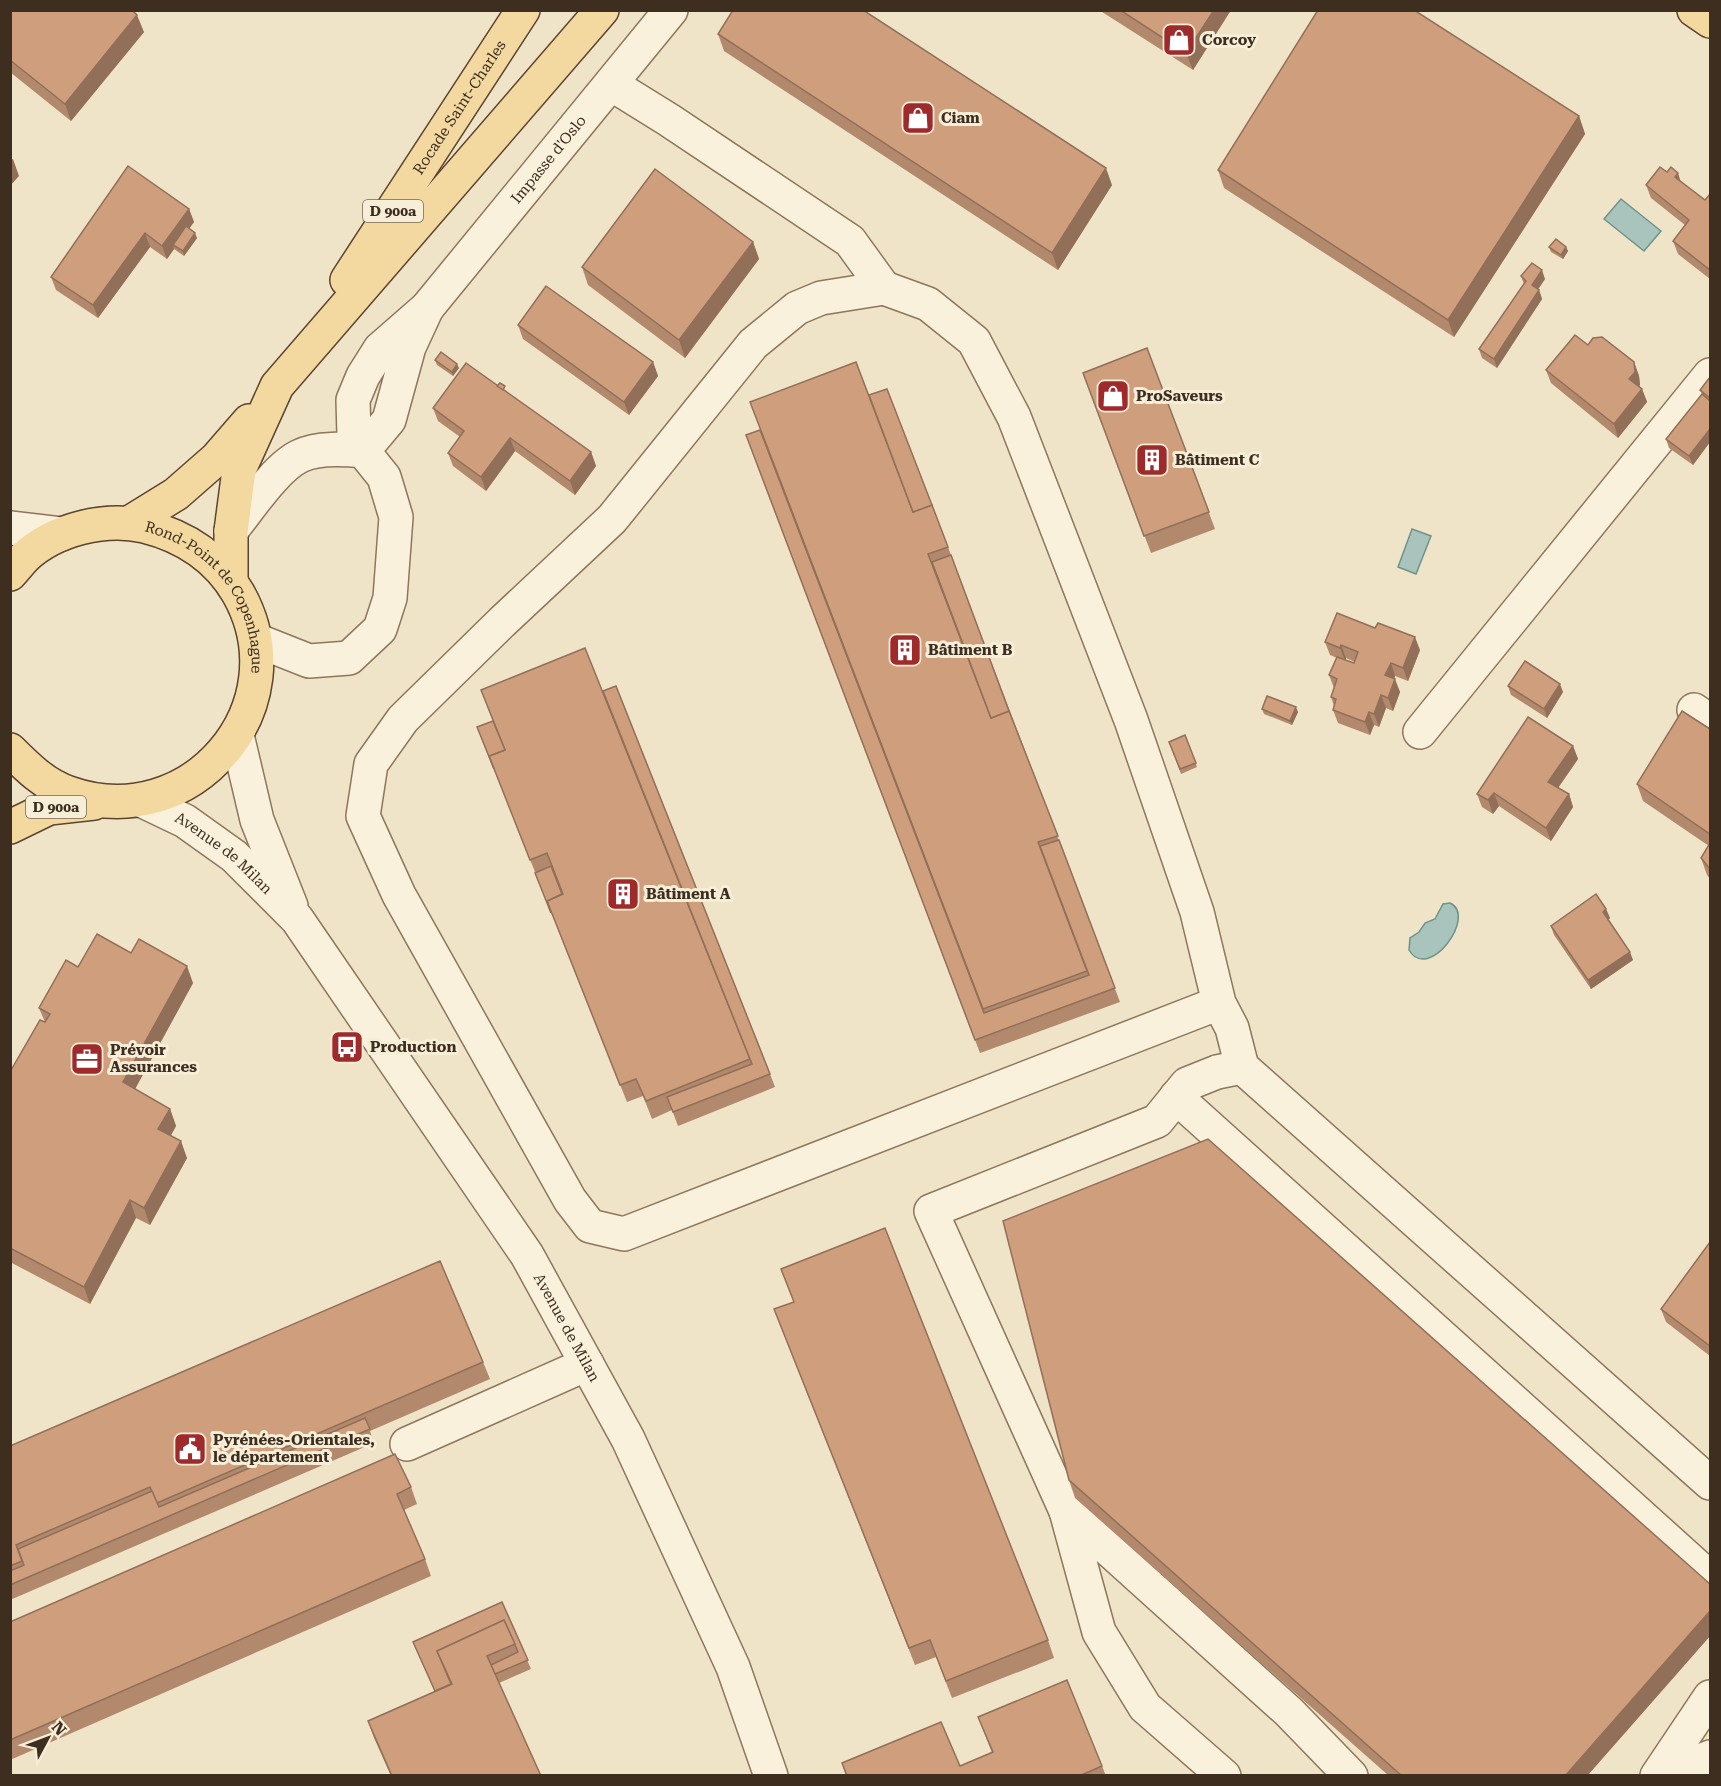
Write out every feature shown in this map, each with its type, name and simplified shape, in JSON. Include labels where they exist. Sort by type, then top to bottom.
[{"type":"main road","points":[[277,387],[602,10]]},
{"type":"main road","points":[[1694,10],[1710,21]]},
{"type":"main road","name":"Rocade Saint-Charles","points":[[129,523],[176,494],[216,459],[277,387],[517,18]]},
{"type":"main road","name":"Rocade Saint-Charles","points":[[231,581],[231,531],[239,470],[277,387]]},
{"type":"main road","name":"Rond-Point de Copenhague","points":[[10,574],[26,556],[62,534],[95,524],[129,523],[169,532],[203,552],[231,581],[247,609],[256,640],[257,673],[251,705],[237,735],[212,766],[179,788],[141,800],[107,802],[68,793],[33,773],[10,750]]},
{"type":"main road","name":"D 900a","points":[[10,827],[49,808],[107,802]]},
{"type":"street","name":"Impasse d'Oslo","points":[[363,451],[389,420],[410,347],[427,308],[671,10]]},
{"type":"street","points":[[611,84],[850,241],[884,288]]},
{"type":"street","points":[[1219,1003],[624,1234],[590,1226],[570,1200],[399,895],[363,816],[371,764],[403,719],[502,621],[612,519],[753,344],[797,308],[821,298],[884,288],[928,304],[974,341],[1014,417],[1131,720],[1197,912],[1219,1003],[1232,1028],[1242,1067],[1710,1483]]},
{"type":"street","points":[[1420,732],[1710,375]]},
{"type":"street","points":[[231,531],[278,473],[300,456],[335,448],[363,451],[384,477],[396,517],[390,598],[380,629],[349,658],[309,661],[256,640]]},
{"type":"street","points":[[10,528],[62,534]]},
{"type":"street","name":"Avenue de Milan","points":[[237,735],[257,820],[297,919]]},
{"type":"street","name":"Avenue de Milan","points":[[141,800],[185,821],[234,856],[297,919],[527,1255],[628,1439],[733,1667],[771,1776]]},
{"type":"street","points":[[1224,1776],[1145,1707],[1099,1632],[1066,1511],[931,1210],[1157,1121],[1187,1084],[1217,1072],[1242,1067]]},
{"type":"street","points":[[1176,1097],[1710,1578]]},
{"type":"street","points":[[407,1444],[586,1364]]},
{"type":"street","points":[[1066,1511],[1289,1712],[1351,1776]]},
{"type":"street","points":[[1660,1776],[1710,1697]]},
{"type":"street","points":[[1660,1776],[1710,1757]]},
{"type":"water","points":[[1621,199],[1661,231],[1644,251],[1604,219]]},
{"type":"water","points":[[1412,529],[1431,536],[1416,574],[1398,567]]},
{"type":"water","points":[[1450,903],[1457,910],[1458,920],[1447,944],[1438,953],[1427,958],[1417,958],[1409,950],[1410,938],[1419,932],[1425,923],[1435,919],[1443,904]]},
{"type":"building","points":[[10,10],[132,10],[137,15],[65,104],[10,60]]},
{"type":"building","name":"Ciam","points":[[733,10],[863,10],[1106,168],[1052,253],[718,34]]},
{"type":"building","points":[[1120,10],[1214,10],[1186,53]]},
{"type":"building","points":[[1318,10],[1414,10],[1579,116],[1448,320],[1218,170]]},
{"type":"building","points":[[128,166],[189,209],[162,246],[145,233],[93,305],[51,277]]},
{"type":"building","points":[[1660,167],[1667,172],[1671,167],[1678,173],[1675,177],[1705,200],[1710,194],[1710,270],[1673,241],[1689,220],[1646,185]]},
{"type":"building","points":[[655,169],[753,242],[679,340],[582,267]]},
{"type":"building","points":[[186,226],[195,233],[183,251],[173,245]]},
{"type":"building","points":[[1556,239],[1566,247],[1561,255],[1549,247]]},
{"type":"building","points":[[1532,263],[1542,270],[1532,285],[1539,290],[1494,359],[1479,349],[1526,281],[1521,276]]},
{"type":"building","points":[[546,286],[653,362],[624,402],[518,325]]},
{"type":"building","points":[[1575,335],[1588,345],[1593,338],[1602,337],[1634,362],[1635,372],[1629,379],[1642,389],[1614,424],[1546,370]]},
{"type":"building","name":"Bâtiment C","points":[[1147,348],[1209,512],[1144,536],[1083,373]]},
{"type":"building","points":[[441,352],[457,364],[452,372],[435,360]]},
{"type":"building","name":"Bâtiment B","points":[[856,362],[913,512],[932,505],[948,547],[928,554],[991,718],[1009,711],[1058,836],[1038,842],[1087,971],[983,1009],[750,402]]},
{"type":"building","points":[[466,363],[591,452],[570,481],[510,438],[481,477],[448,453],[464,431],[433,408]]},
{"type":"building","points":[[1710,377],[1710,398],[1700,390]]},
{"type":"building","points":[[500,383],[505,386],[503,390],[497,386]]},
{"type":"building","points":[[887,389],[932,505],[913,512],[869,395]]},
{"type":"building","points":[[1702,394],[1710,401],[1710,429],[1689,456],[1666,439]]},
{"type":"building","points":[[760,430],[984,1013],[1089,975],[1040,846],[1059,840],[1115,988],[975,1040],[746,435]]},
{"type":"building","points":[[951,555],[1009,711],[991,718],[932,562]]},
{"type":"building","points":[[1337,613],[1375,628],[1378,623],[1415,637],[1403,668],[1391,663],[1385,675],[1395,679],[1388,698],[1381,695],[1374,714],[1369,712],[1365,722],[1333,710],[1336,699],[1331,697],[1337,679],[1329,675],[1337,657],[1354,663],[1358,652],[1325,642]]},
{"type":"building","name":"Bâtiment A","points":[[585,648],[750,1059],[646,1101],[636,1079],[620,1085],[547,901],[563,894],[547,853],[530,860],[489,756],[505,750],[481,690]]},
{"type":"building","points":[[1525,661],[1560,684],[1544,709],[1508,686]]},
{"type":"building","points":[[616,686],[770,1074],[673,1112],[667,1097],[752,1064],[603,691]]},
{"type":"building","points":[[1267,696],[1296,707],[1290,721],[1262,709]]},
{"type":"building","points":[[1682,711],[1710,729],[1710,834],[1637,784]]},
{"type":"building","points":[[1528,717],[1573,746],[1548,782],[1569,794],[1546,828],[1494,793],[1488,800],[1477,794]]},
{"type":"building","points":[[493,721],[505,750],[489,756],[494,769],[477,727]]},
{"type":"building","points":[[1185,735],[1196,763],[1180,769],[1169,742]]},
{"type":"building","points":[[1710,843],[1710,869],[1701,858]]},
{"type":"building","points":[[551,866],[562,894],[547,901],[551,913],[535,873]]},
{"type":"building","points":[[1596,894],[1606,909],[1603,912],[1630,952],[1588,980],[1551,926]]},
{"type":"building","points":[[97,934],[131,953],[139,939],[187,966],[123,1082],[170,1109],[158,1129],[181,1141],[144,1208],[130,1200],[84,1287],[10,1248],[10,1072],[40,1020],[45,1022],[50,1014],[39,1008],[66,960],[78,967]]},
{"type":"building","points":[[1208,1139],[1710,1584],[1710,1611],[1565,1776],[1402,1776],[1069,1480],[1003,1221]]},
{"type":"building","points":[[885,1228],[1048,1640],[946,1681],[930,1640],[909,1648],[774,1309],[794,1302],[781,1269]]},
{"type":"building","points":[[1710,1242],[1710,1346],[1661,1309]]},
{"type":"building","name":"Pyrénées-Orientales, le département","points":[[440,1261],[483,1362],[157,1503],[150,1487],[16,1545],[22,1561],[10,1566],[10,1446]]},
{"type":"building","points":[[365,1418],[370,1429],[10,1585],[10,1571],[24,1565],[18,1549],[152,1491],[159,1507]]},
{"type":"building","points":[[395,1454],[411,1487],[397,1494],[425,1559],[10,1740],[10,1622]]},
{"type":"building","points":[[502,1602],[528,1660],[495,1674],[491,1665],[518,1652],[504,1620],[437,1651],[451,1684],[435,1691],[413,1642]]},
{"type":"building","points":[[504,1620],[515,1644],[487,1656],[541,1776],[392,1776],[368,1721],[452,1684],[437,1651]]},
{"type":"building","points":[[1067,1680],[1102,1766],[1079,1776],[847,1776],[842,1763],[941,1722],[960,1766],[993,1752],[978,1717]]},
{"type":"place","name":"Corcoy","points":[[1179,40]]},
{"type":"place","name":"Ciam","points":[[918,118]]},
{"type":"place","name":"ProSaveurs","points":[[1113,396]]},
{"type":"place","name":"Bâtiment C","points":[[1152,460]]},
{"type":"place","name":"Bâtiment B","points":[[905,650]]},
{"type":"place","name":"Bâtiment A","points":[[623,894]]},
{"type":"place","name":"Production","points":[[347,1047]]},
{"type":"place","name":"Prévoir Assurances","points":[[87,1059]]},
{"type":"place","name":"Pyrénées-Orientales, le département","points":[[190,1449]]}]
